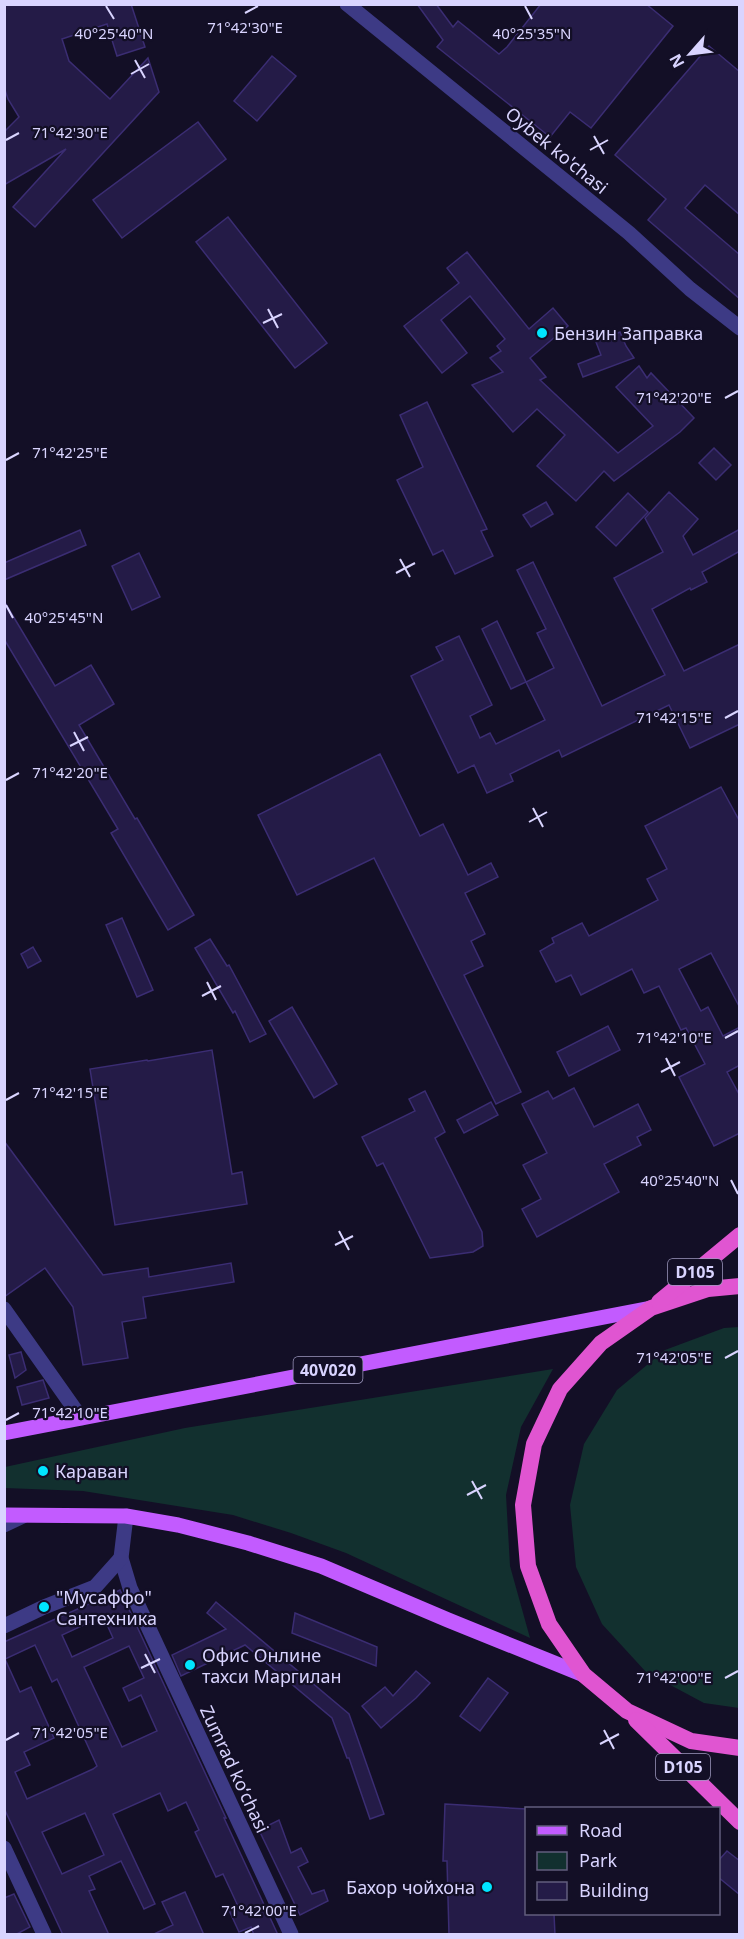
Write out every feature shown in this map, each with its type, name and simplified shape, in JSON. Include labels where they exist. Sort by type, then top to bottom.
[{"type":"highway","name":"D105","points":[[651,1308],[740,1235]]},
{"type":"highway","points":[[740,1286],[708,1288],[651,1308],[601,1342],[560,1389],[534,1444],[523,1505],[528,1566],[549,1624],[584,1674],[627,1711],[690,1741],[740,1748]]},
{"type":"highway","name":"D105","points":[[627,1711],[740,1822]]},
{"type":"main road","name":"40V020","points":[[4,1433],[651,1308]]},
{"type":"main road","points":[[4,1515],[126,1516],[178,1525],[248,1543],[321,1566],[584,1674]]},
{"type":"street","name":"Oybek ko'chasi","points":[[347,4],[629,233],[690,289],[740,328]]},
{"type":"street","points":[[4,1309],[81,1418]]},
{"type":"street","points":[[4,1526],[23,1516]]},
{"type":"street","name":"Zumrad koʻchasi","points":[[126,1516],[121,1558],[130,1588],[291,1935]]},
{"type":"street","points":[[4,1626],[95,1587],[121,1558]]},
{"type":"street","points":[[4,1848],[44,1935]]},
{"type":"green space","points":[[740,1327],[739,1708],[704,1703],[646,1672],[602,1624],[576,1567],[570,1505],[584,1444],[617,1390],[665,1350],[724,1328]]},
{"type":"green space","points":[[553,1369],[521,1427],[506,1495],[510,1566],[530,1638],[346,1553],[233,1515],[83,1491],[5,1488],[5,1467],[185,1428]]},
{"type":"building","points":[[4,4],[131,4],[145,47],[117,56],[107,24],[62,39],[69,61],[110,99],[148,58],[159,92],[35,227],[13,207],[66,149],[4,185],[4,132],[19,117],[4,87]]},
{"type":"building","points":[[417,4],[436,4],[453,27],[458,21],[499,54],[541,4],[646,4],[673,26],[591,128],[570,112],[550,137],[437,47],[443,40]]},
{"type":"building","points":[[709,46],[740,72],[740,215],[705,185],[685,208],[740,255],[740,299],[648,220],[666,199],[615,155]]},
{"type":"building","points":[[272,56],[296,76],[257,121],[234,101]]},
{"type":"building","points":[[198,122],[226,159],[122,238],[93,200]]},
{"type":"building","points":[[228,217],[327,343],[295,368],[196,242]]},
{"type":"building","points":[[467,252],[529,329],[553,308],[568,326],[530,358],[546,377],[540,380],[618,453],[653,426],[616,387],[639,366],[647,378],[651,373],[694,418],[680,432],[614,481],[604,471],[576,501],[537,466],[565,435],[537,409],[513,432],[472,385],[503,372],[490,358],[501,351],[497,346],[505,339],[470,296],[441,320],[467,353],[442,373],[404,326],[459,283],[447,268]]},
{"type":"building","points":[[620,332],[634,358],[583,377],[578,364],[601,355],[596,342]]},
{"type":"building","points":[[427,402],[487,529],[481,531],[493,556],[455,574],[443,550],[433,555],[397,480],[423,467],[400,415]]},
{"type":"building","points":[[714,448],[731,465],[716,480],[699,463]]},
{"type":"building","points":[[669,492],[698,519],[683,536],[693,555],[740,529],[740,551],[702,572],[707,582],[691,590],[690,588],[652,609],[684,671],[740,644],[740,724],[690,748],[669,705],[562,757],[559,750],[510,774],[513,781],[487,793],[474,765],[458,773],[411,676],[443,660],[436,647],[459,636],[492,705],[470,716],[480,738],[490,733],[496,744],[545,720],[526,682],[554,668],[537,633],[546,629],[517,570],[533,562],[602,706],[665,675],[614,578],[663,552],[645,518]]},
{"type":"building","points":[[628,493],[648,512],[616,546],[596,527]]},
{"type":"building","points":[[546,502],[553,514],[531,527],[523,515]]},
{"type":"building","points":[[80,530],[86,545],[4,580],[4,563]]},
{"type":"building","points":[[139,553],[160,597],[132,610],[112,566]]},
{"type":"building","points":[[4,601],[55,686],[91,665],[114,704],[79,725],[194,915],[168,930],[111,833],[118,829],[4,639]]},
{"type":"building","points":[[497,621],[526,682],[511,689],[482,629]]},
{"type":"building","points":[[380,754],[420,836],[443,824],[468,875],[491,863],[498,877],[465,893],[485,934],[471,941],[483,966],[464,975],[521,1092],[496,1104],[374,858],[297,895],[258,815]]},
{"type":"building","points":[[721,787],[740,822],[740,1008],[711,953],[679,969],[701,1011],[708,1007],[723,1036],[740,1027],[740,1065],[727,1072],[740,1096],[740,1133],[714,1146],[679,1077],[705,1064],[686,1028],[681,1030],[659,986],[644,993],[632,969],[581,995],[571,975],[556,982],[540,951],[554,943],[552,938],[582,923],[589,936],[658,900],[647,879],[667,869],[645,826]]},
{"type":"building","points":[[122,918],[153,990],[137,997],[106,925]]},
{"type":"building","points":[[210,939],[227,966],[229,965],[266,1034],[250,1042],[235,1011],[233,1013],[195,948]]},
{"type":"building","points":[[33,947],[41,961],[28,968],[21,954]]},
{"type":"building","points":[[292,1007],[337,1084],[314,1098],[269,1021]]},
{"type":"building","points":[[608,1026],[620,1050],[569,1076],[557,1052]]},
{"type":"building","points":[[212,1050],[232,1174],[242,1172],[247,1204],[115,1225],[90,1069]]},
{"type":"building","points":[[574,1088],[594,1127],[638,1104],[651,1130],[637,1137],[641,1145],[604,1164],[619,1192],[537,1237],[522,1209],[541,1199],[523,1165],[547,1153],[522,1104],[548,1091],[553,1099]]},
{"type":"building","points":[[425,1091],[445,1132],[435,1138],[482,1232],[483,1246],[473,1252],[430,1258],[383,1163],[377,1166],[362,1137],[415,1111],[409,1099]]},
{"type":"building","points":[[491,1102],[498,1115],[464,1133],[457,1120]]},
{"type":"building","points":[[4,1141],[103,1275],[148,1268],[149,1277],[231,1263],[234,1282],[143,1297],[146,1318],[122,1322],[128,1358],[83,1365],[73,1307],[45,1268],[4,1297]]},
{"type":"building","points":[[21,1352],[26,1370],[15,1378],[9,1355]]},
{"type":"building","points":[[43,1380],[49,1398],[22,1405],[17,1387]]},
{"type":"building","points":[[120,1590],[278,1935],[254,1935],[251,1927],[239,1932],[228,1908],[237,1904],[223,1874],[216,1877],[195,1832],[199,1830],[186,1802],[168,1811],[160,1793],[113,1814],[155,1904],[144,1909],[121,1861],[89,1876],[95,1889],[89,1891],[109,1935],[63,1935],[4,1808],[4,1642]],"holes":[[[103,1616],[113,1638],[72,1657],[62,1635]],[[35,1645],[52,1682],[57,1679],[97,1766],[27,1799],[15,1772],[30,1765],[24,1752],[54,1738],[31,1687],[20,1692],[5,1659]],[[129,1646],[144,1678],[123,1688],[129,1701],[141,1695],[157,1731],[122,1747],[84,1667]],[[85,1813],[104,1855],[62,1874],[42,1832]]]},
{"type":"building","name":"Офис Онлине тахси Маргилан","points":[[216,1602],[349,1714],[384,1814],[370,1819],[349,1758],[347,1758],[332,1718],[245,1645],[181,1676],[172,1655],[226,1629],[207,1613]]},
{"type":"building","points":[[295,1613],[377,1647],[376,1666],[292,1633]]},
{"type":"building","points":[[416,1671],[430,1683],[381,1728],[362,1706],[385,1687],[393,1696]]},
{"type":"building","points":[[488,1678],[508,1693],[480,1731],[460,1716]]},
{"type":"building","name":"Бахор чойхона","points":[[445,1804],[525,1809],[525,1915],[554,1915],[555,1935],[449,1935],[447,1861],[443,1861]]},
{"type":"building","points":[[279,1820],[291,1853],[301,1848],[308,1862],[298,1867],[312,1894],[324,1890],[328,1901],[300,1915],[259,1830]]},
{"type":"building","points":[[727,1851],[740,1861],[740,1895],[720,1879],[720,1859]]},
{"type":"building","points":[[185,1892],[204,1935],[152,1935],[173,1925],[162,1902]]},
{"type":"building","points":[[14,1894],[30,1927],[15,1935],[4,1935],[4,1898]]},
{"type":"place","name":"Бензин Заправка","points":[[542,333]]},
{"type":"place","name":"Караван","points":[[43,1471]]},
{"type":"place","name":"\"Мусаффо\" Сантехника","points":[[44,1607]]},
{"type":"place","name":"Офис Онлине тахси Маргилан","points":[[190,1665]]},
{"type":"place","name":"Бахор чойхона","points":[[487,1887]]}]
